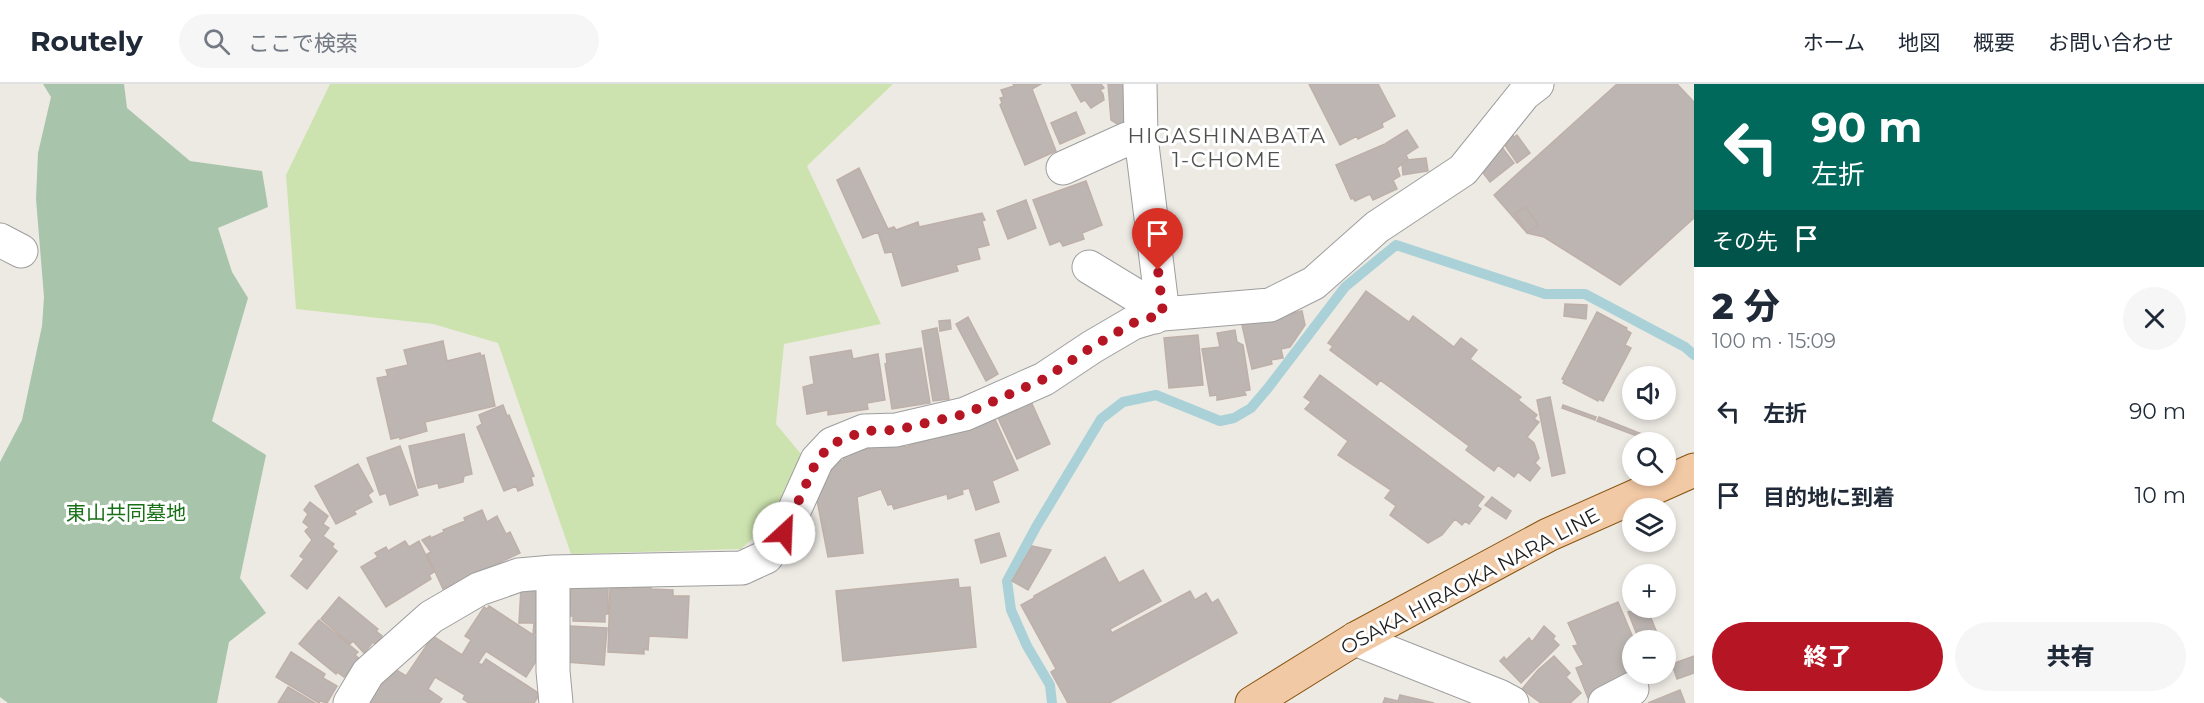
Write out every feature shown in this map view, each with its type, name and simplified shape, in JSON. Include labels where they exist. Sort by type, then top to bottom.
[{"type":"main road","name":"OSAKA HIRAOKA NARA LINE","points":[[1252,703],[1355,639],[1548,535],[1694,470]]},
{"type":"street","points":[[1140,84],[1141,137],[1159,316]]},
{"type":"street","points":[[350,703],[368,673],[431,618],[479,589],[519,574],[742,568],[766,557],[784,533],[817,460],[832,444],[864,431],[896,430],[965,414],[1044,379],[1133,323],[1159,316],[1270,305],[1314,283],[1377,227],[1463,170],[1524,94],[1537,84]]},
{"type":"street","points":[[1063,168],[1127,139],[1141,137]]},
{"type":"street","points":[[1089,267],[1145,301],[1159,316]]},
{"type":"street","points":[[553,572],[553,670],[556,703]]},
{"type":"street","points":[[1355,639],[1512,703]]},
{"type":"green space","name":"東山共同墓地","points":[[43,84],[124,84],[127,108],[190,161],[262,171],[268,207],[218,228],[232,272],[248,298],[212,421],[266,455],[240,578],[266,613],[229,642],[217,703],[8,703],[0,697],[0,462],[22,420],[42,326],[44,297],[36,199],[38,153],[51,97]]},
{"type":"green space","points":[[330,84],[893,84],[807,166],[881,324],[784,344],[776,424],[801,454],[776,518],[741,549],[571,554],[498,343],[433,324],[296,309],[286,175]]},
{"type":"building","points":[[1013,84],[1041,84],[1032,89],[1056,151],[1025,165],[1000,105],[1002,103],[1000,98],[1004,97],[1001,90],[1014,86]]},
{"type":"building","points":[[1071,84],[1101,84],[1104,88],[1100,90],[1104,100],[1091,108],[1085,100],[1081,102]]},
{"type":"building","points":[[1108,84],[1124,84],[1128,125],[1122,127],[1111,120]]},
{"type":"building","points":[[1309,84],[1378,84],[1395,116],[1382,123],[1383,127],[1340,145]]},
{"type":"building","points":[[1617,84],[1677,84],[1694,102],[1694,218],[1620,285],[1544,237],[1527,233],[1494,195]]},
{"type":"building","points":[[1076,112],[1085,133],[1060,144],[1051,123]]},
{"type":"building","points":[[1407,130],[1418,147],[1406,155],[1408,159],[1397,168],[1400,176],[1393,180],[1397,189],[1373,200],[1370,194],[1355,201],[1351,199],[1336,165],[1385,144]]},
{"type":"building","points":[[1509,130],[1514,137],[1517,135],[1530,153],[1517,163],[1504,144]]},
{"type":"building","points":[[1501,146],[1514,163],[1490,182],[1477,165]]},
{"type":"building","points":[[1426,158],[1428,171],[1403,175],[1402,164],[1407,160]]},
{"type":"building","points":[[859,168],[888,229],[894,227],[896,230],[918,222],[919,227],[982,213],[989,245],[977,248],[980,259],[956,265],[958,271],[902,286],[892,252],[885,253],[878,232],[863,238],[837,180]]},
{"type":"building","points":[[1086,181],[1102,225],[1082,233],[1084,239],[1063,246],[1060,241],[1050,245],[1033,200]]},
{"type":"building","points":[[1026,200],[1036,228],[1008,239],[997,211]]},
{"type":"building","points":[[1526,207],[1538,225],[1527,233],[1515,213]]},
{"type":"building","points":[[1366,291],[1409,322],[1413,316],[1454,347],[1461,338],[1477,350],[1470,359],[1521,397],[1518,400],[1537,415],[1534,419],[1539,422],[1527,437],[1534,443],[1539,458],[1535,463],[1540,468],[1530,481],[1518,472],[1514,477],[1498,465],[1494,471],[1466,450],[1469,446],[1380,380],[1377,385],[1330,350],[1333,346],[1328,343]]},
{"type":"building","points":[[1565,304],[1587,305],[1586,319],[1564,316]]},
{"type":"building","points":[[1302,311],[1305,325],[1290,347],[1281,349],[1283,358],[1271,360],[1272,364],[1252,369],[1242,325]]},
{"type":"building","points":[[1597,312],[1627,328],[1626,330],[1631,333],[1625,345],[1631,348],[1603,401],[1599,399],[1598,401],[1563,383],[1562,379]]},
{"type":"building","points":[[968,317],[998,374],[986,381],[956,324]]},
{"type":"building","points":[[950,320],[951,329],[940,331],[939,321]]},
{"type":"building","points":[[937,328],[949,399],[933,401],[922,331]]},
{"type":"building","points":[[1235,330],[1237,342],[1243,345],[1250,390],[1244,391],[1246,395],[1217,400],[1217,395],[1210,396],[1202,349],[1220,347],[1217,333]]},
{"type":"building","points":[[1198,335],[1203,385],[1169,388],[1164,338]]},
{"type":"building","points":[[443,341],[447,361],[480,353],[481,356],[484,355],[495,406],[425,422],[427,431],[400,439],[400,437],[391,439],[377,378],[388,376],[386,370],[408,365],[404,350]]},
{"type":"building","points":[[921,348],[930,403],[892,409],[885,364],[887,363],[886,354]]},
{"type":"building","points":[[851,350],[853,359],[878,354],[885,400],[867,403],[868,409],[828,415],[828,410],[807,414],[803,387],[814,384],[810,357]]},
{"type":"building","points":[[1320,375],[1484,497],[1477,506],[1481,509],[1469,524],[1465,521],[1462,525],[1455,519],[1442,535],[1428,543],[1390,515],[1396,506],[1385,498],[1391,490],[1338,455],[1348,441],[1305,409],[1311,402],[1304,397]]},
{"type":"building","points":[[1029,397],[1050,444],[1017,459],[998,418],[1001,416],[999,411]]},
{"type":"building","points":[[1550,397],[1565,473],[1552,476],[1537,400]]},
{"type":"building","points":[[503,405],[534,476],[531,477],[533,485],[518,491],[516,486],[504,491],[477,427],[482,424],[479,415]]},
{"type":"building","points":[[1563,405],[1596,417],[1595,420],[1562,408]]},
{"type":"building","points":[[994,417],[1018,470],[992,481],[999,502],[976,510],[969,488],[962,490],[963,494],[948,499],[947,494],[894,509],[892,504],[888,505],[881,489],[857,497],[863,553],[828,557],[817,500],[814,498],[827,469],[833,468],[833,462],[844,460],[843,455],[886,444],[888,448],[903,444],[905,447]]},
{"type":"building","points":[[1599,417],[1637,432],[1627,432],[1597,421]]},
{"type":"building","points":[[464,434],[472,474],[464,476],[463,482],[439,488],[438,483],[418,488],[409,446]]},
{"type":"building","points":[[400,446],[418,495],[390,505],[386,493],[380,495],[367,458]]},
{"type":"building","points":[[358,464],[373,491],[368,495],[372,502],[354,511],[356,514],[336,524],[315,486]]},
{"type":"building","points":[[1492,497],[1511,511],[1506,519],[1485,505]]},
{"type":"building","points":[[310,502],[328,516],[323,524],[329,528],[323,536],[334,544],[332,547],[337,551],[307,589],[291,576],[304,559],[300,556],[312,540],[305,531],[309,527],[303,522],[308,514],[304,510]]},
{"type":"building","points":[[482,510],[487,522],[497,516],[506,534],[510,532],[520,553],[443,589],[427,554],[431,552],[422,540],[444,532],[443,530],[465,521],[464,518]]},
{"type":"building","points":[[999,533],[1006,556],[981,563],[975,540]]},
{"type":"building","points":[[405,541],[409,547],[419,541],[434,572],[429,575],[431,579],[386,607],[361,567],[378,557],[375,553],[386,547],[388,551]]},
{"type":"building","points":[[1032,546],[1051,550],[1028,590],[1012,581]]},
{"type":"building","points":[[1105,557],[1119,583],[1143,570],[1161,601],[1110,629],[1112,633],[1190,591],[1195,600],[1206,593],[1212,603],[1218,599],[1237,633],[1109,703],[1068,703],[1051,672],[1056,669],[1021,605]]},
{"type":"building","points":[[958,579],[959,588],[970,587],[976,647],[843,661],[836,591]]},
{"type":"building","points":[[608,584],[608,614],[605,614],[605,622],[573,621],[573,616],[569,616],[571,587]]},
{"type":"building","points":[[633,584],[651,585],[651,589],[673,590],[673,596],[689,596],[687,638],[649,636],[648,650],[644,649],[644,654],[608,652],[610,588],[632,589]]},
{"type":"building","points":[[521,588],[545,589],[543,634],[533,634],[534,623],[519,623]]},
{"type":"building","points":[[339,597],[378,629],[376,631],[382,636],[376,645],[373,642],[364,653],[353,641],[350,644],[321,619]]},
{"type":"building","points":[[1618,602],[1622,618],[1625,618],[1630,630],[1622,630],[1622,681],[1588,698],[1576,668],[1584,665],[1573,646],[1578,645],[1568,623]]},
{"type":"building","points":[[489,606],[541,640],[545,647],[526,677],[486,651],[478,663],[482,665],[486,659],[540,694],[534,703],[469,703],[463,699],[465,695],[435,677],[428,689],[442,699],[439,703],[367,703],[384,678],[388,680],[395,669],[406,676],[433,636],[462,655],[471,640],[465,636],[484,607],[487,609]]},
{"type":"building","points":[[1630,618],[1651,618],[1656,630],[1635,630]]},
{"type":"building","points":[[319,620],[358,652],[355,655],[361,660],[344,677],[337,672],[336,674],[299,644]]},
{"type":"building","points":[[569,626],[607,628],[604,665],[566,662]]},
{"type":"building","points":[[1544,626],[1555,636],[1553,639],[1559,645],[1521,683],[1500,661],[1504,657],[1506,660],[1529,638],[1532,642]]},
{"type":"building","points":[[291,652],[325,674],[323,678],[337,686],[327,703],[320,701],[319,703],[276,677]]},
{"type":"building","points":[[1554,656],[1570,673],[1566,677],[1581,693],[1570,703],[1541,703],[1522,689]]},
{"type":"building","points":[[1694,656],[1694,673],[1677,679],[1676,663]]},
{"type":"building","points":[[288,687],[315,703],[278,703]]},
{"type":"building","points":[[1680,690],[1685,703],[1648,703]]},
{"type":"building","points":[[1400,695],[1434,703],[1383,703],[1385,698],[1398,701]]},
{"type":"waterway","points":[[1052,703],[1050,685],[1027,646],[1011,610],[1007,581],[1036,527],[1101,419],[1123,402],[1156,395],[1220,421],[1234,418],[1251,408],[1345,287],[1396,245],[1545,294],[1585,294],[1685,347],[1694,355]]},
{"type":"district","name":"HIGASHINABATA 1-CHOME","points":[[1227,148]]},
{"type":"route","points":[[784,533],[817,460],[832,444],[864,431],[896,430],[965,414],[1044,379],[1133,323],[1163,314],[1158,270]]}]
